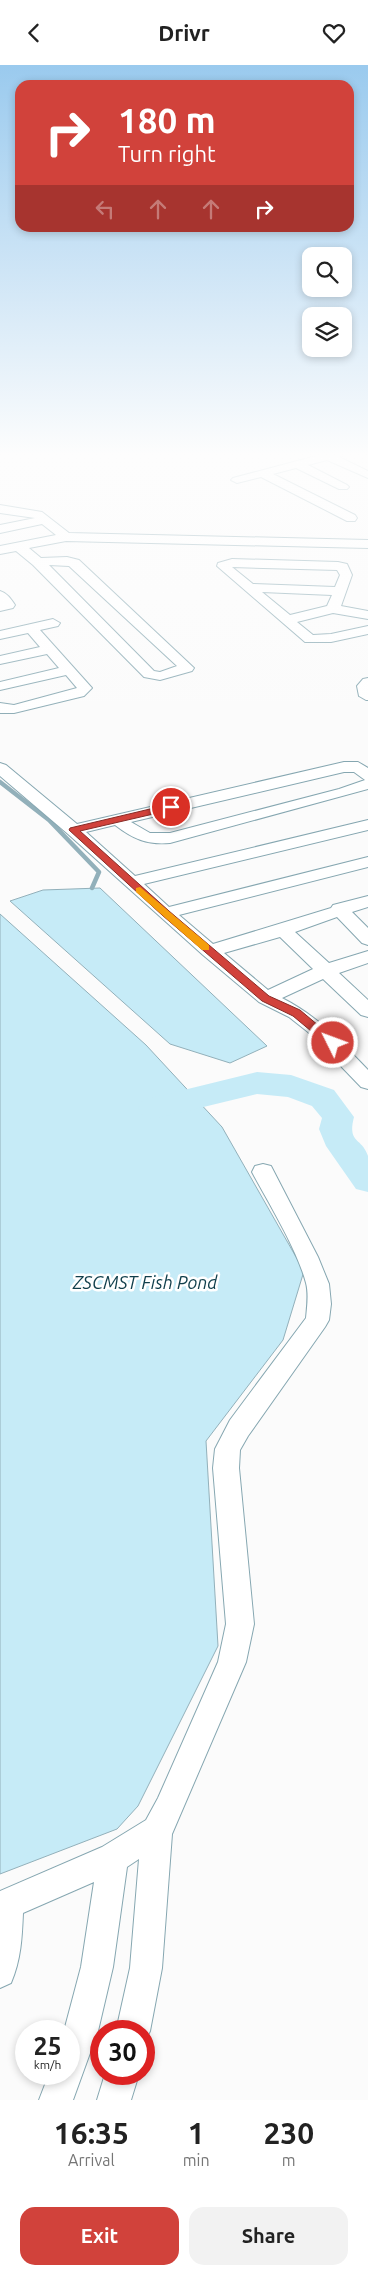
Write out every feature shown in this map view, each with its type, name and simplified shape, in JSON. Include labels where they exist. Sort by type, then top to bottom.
[{"type":"street","points":[[0,550],[14,547]]},
{"type":"street","points":[[19,547],[38,562],[149,674],[160,676],[187,668],[74,563],[66,561],[38,562]]},
{"type":"street","points":[[333,609],[346,575],[342,567],[224,564],[224,568],[250,588],[304,636],[318,640],[368,630]]},
{"type":"street","points":[[250,588],[340,591]]},
{"type":"street","points":[[0,595],[8,605],[0,607]]},
{"type":"street","points":[[287,620],[333,609],[368,615]]},
{"type":"street","points":[[0,635],[53,623]]},
{"type":"street","points":[[0,707],[6,710],[14,709],[83,691],[85,688],[31,628]]},
{"type":"street","points":[[0,660],[49,649]]},
{"type":"street","points":[[0,686],[69,670]]},
{"type":"street","points":[[74,830],[344,767],[358,767],[368,776]]},
{"type":"street","points":[[0,768],[74,830],[209,951],[266,998],[296,1013],[315,1027],[368,1082]]},
{"type":"street","points":[[118,819],[144,838],[152,841],[170,838],[344,792],[368,783]]},
{"type":"street","points":[[131,882],[368,825]]},
{"type":"street","points":[[166,913],[368,862]]},
{"type":"street","points":[[209,951],[283,930],[339,909],[368,901]]},
{"type":"street","points":[[339,909],[368,939]]},
{"type":"street","points":[[283,930],[368,1011]]},
{"type":"street","points":[[266,998],[327,970],[368,957]]},
{"type":"street","points":[[135,2020],[146,1968],[157,1831],[169,1809],[232,1662],[240,1624],[226,1468],[228,1449],[239,1427],[317,1320],[319,1304],[318,1284],[307,1257],[263,1172]]},
{"type":"street","points":[[0,1972],[5,1951],[4,1905],[113,1858],[157,1831]]},
{"type":"street","points":[[80,2034],[97,1967],[113,1858]]},
{"type":"street","points":[[56,2100],[62,2085]]},
{"type":"street","points":[[114,2100],[119,2085]]},
{"type":"water","points":[[100,888],[267,1046],[230,1063],[170,1044],[10,901],[43,890]]},
{"type":"water","name":"ZSCMST Fish Pond","points":[[0,914],[146,1045],[222,1127],[304,1271],[283,1340],[206,1441],[218,1646],[138,1806],[117,1829],[0,1874]]},
{"type":"waterway","points":[[0,782],[49,820],[99,872],[92,888]]},
{"type":"waterway","points":[[154,1108],[257,1083],[291,1086],[323,1098],[338,1117],[335,1129],[337,1138],[368,1180]]},
{"type":"slow traffic","points":[[140,890],[205,947]]},
{"type":"route","points":[[171,807],[74,830],[209,951],[266,998],[296,1013],[333,1043]]}]
